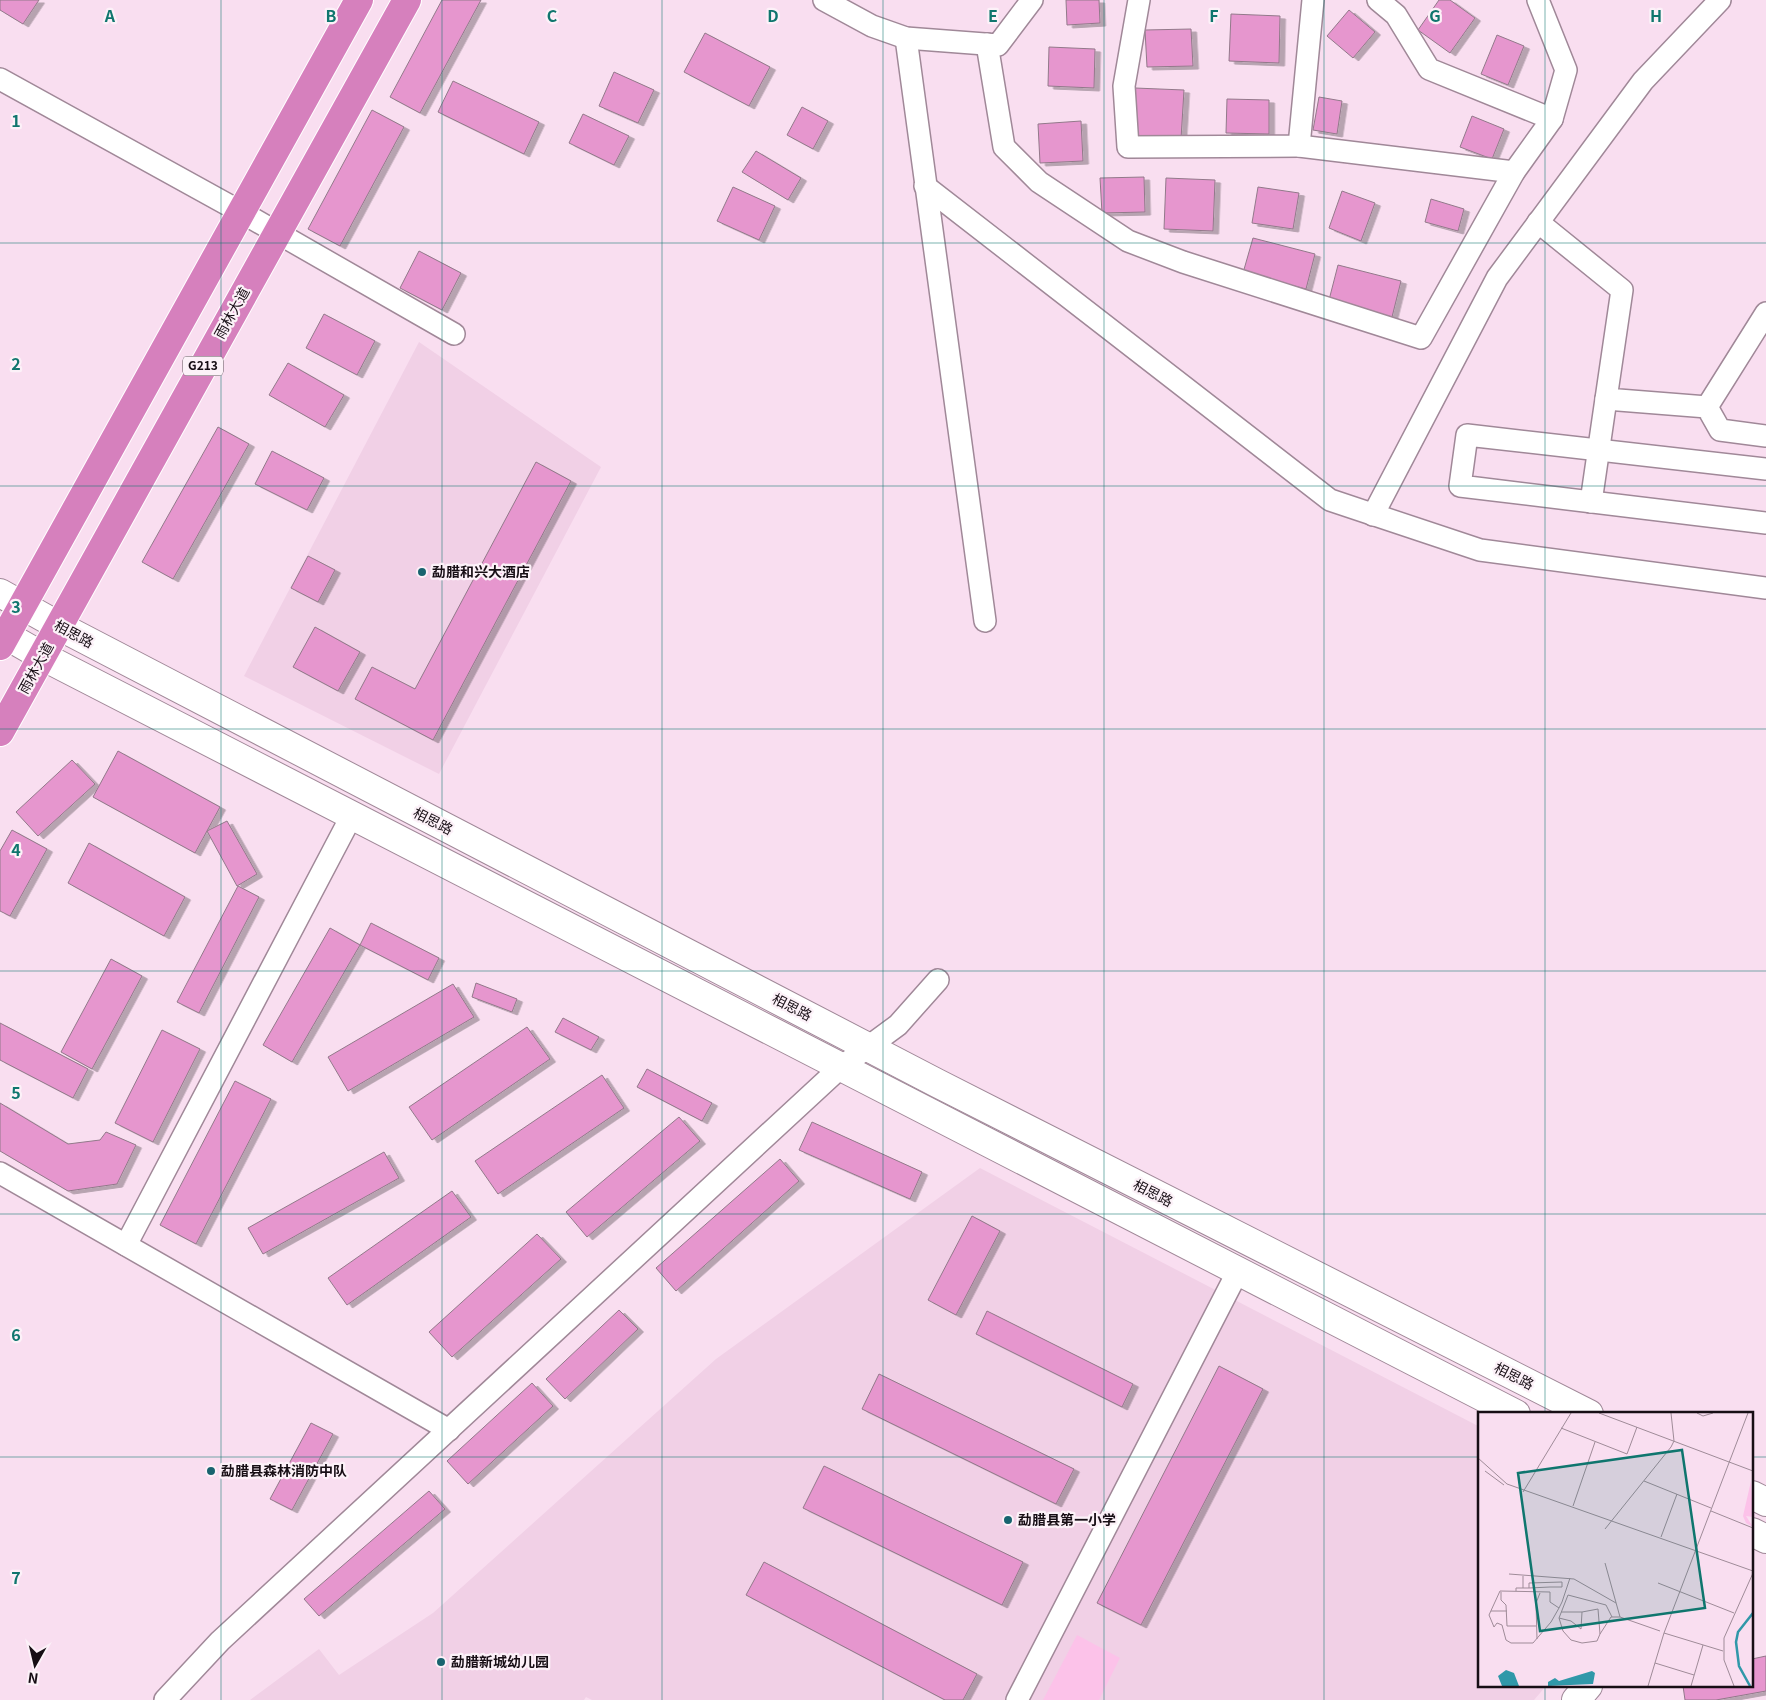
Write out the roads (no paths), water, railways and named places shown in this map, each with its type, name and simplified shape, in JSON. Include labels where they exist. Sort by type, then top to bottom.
[{"type":"highway","name":"G213","points":[[2,638],[11,600],[241,212],[359,0]]},
{"type":"highway","name":"雨林大道","points":[[0,732],[407,0]]},
{"type":"main road","name":"相思路","points":[[11,600],[869,1047],[1585,1412]]},
{"type":"main road","points":[[2,638],[42,656],[1512,1412]]},
{"type":"main road","points":[[1754,1496],[1766,1502]]},
{"type":"main road","points":[[1754,1533],[1766,1539]]},
{"type":"main road","points":[[1576,1700],[1586,1688]]},
{"type":"street","points":[[824,0],[872,26],[906,38],[998,45],[1032,0]]},
{"type":"street","points":[[1139,0],[1124,86],[1128,147],[1300,146],[1514,172]]},
{"type":"street","points":[[1300,146],[1313,0]]},
{"type":"street","points":[[1378,0],[1396,16],[1429,69],[1552,119]]},
{"type":"street","points":[[987,44],[1004,147],[1039,182],[1128,241],[1183,262],[1421,338],[1514,172],[1552,119],[1566,70],[1538,0]]},
{"type":"street","points":[[1373,515],[1497,278],[1643,81],[1720,0]]},
{"type":"street","points":[[906,38],[985,621]]},
{"type":"street","points":[[0,79],[278,232],[454,334]]},
{"type":"street","points":[[925,186],[1330,500],[1480,550],[1766,588]]},
{"type":"street","points":[[1538,222],[1622,290],[1591,502]]},
{"type":"street","points":[[1707,407],[1766,313]]},
{"type":"street","points":[[1606,399],[1707,407]]},
{"type":"street","points":[[1707,407],[1720,430],[1766,436]]},
{"type":"street","points":[[1766,469],[1467,435],[1460,486],[1766,523]]},
{"type":"street","points":[[126,1245],[352,815]]},
{"type":"street","points":[[165,1700],[220,1641],[841,1067],[898,1025],[938,980]]},
{"type":"street","points":[[0,1173],[449,1430]]},
{"type":"street","points":[[1017,1700],[1238,1271]]},
{"type":"place","name":"勐腊和兴大酒店","points":[[422,572]]},
{"type":"place","name":"勐腊县森林消防中队","points":[[211,1471]]},
{"type":"place","name":"勐腊县第一小学","points":[[1008,1520]]},
{"type":"place","name":"勐腊新城幼儿园","points":[[441,1662]]}]
